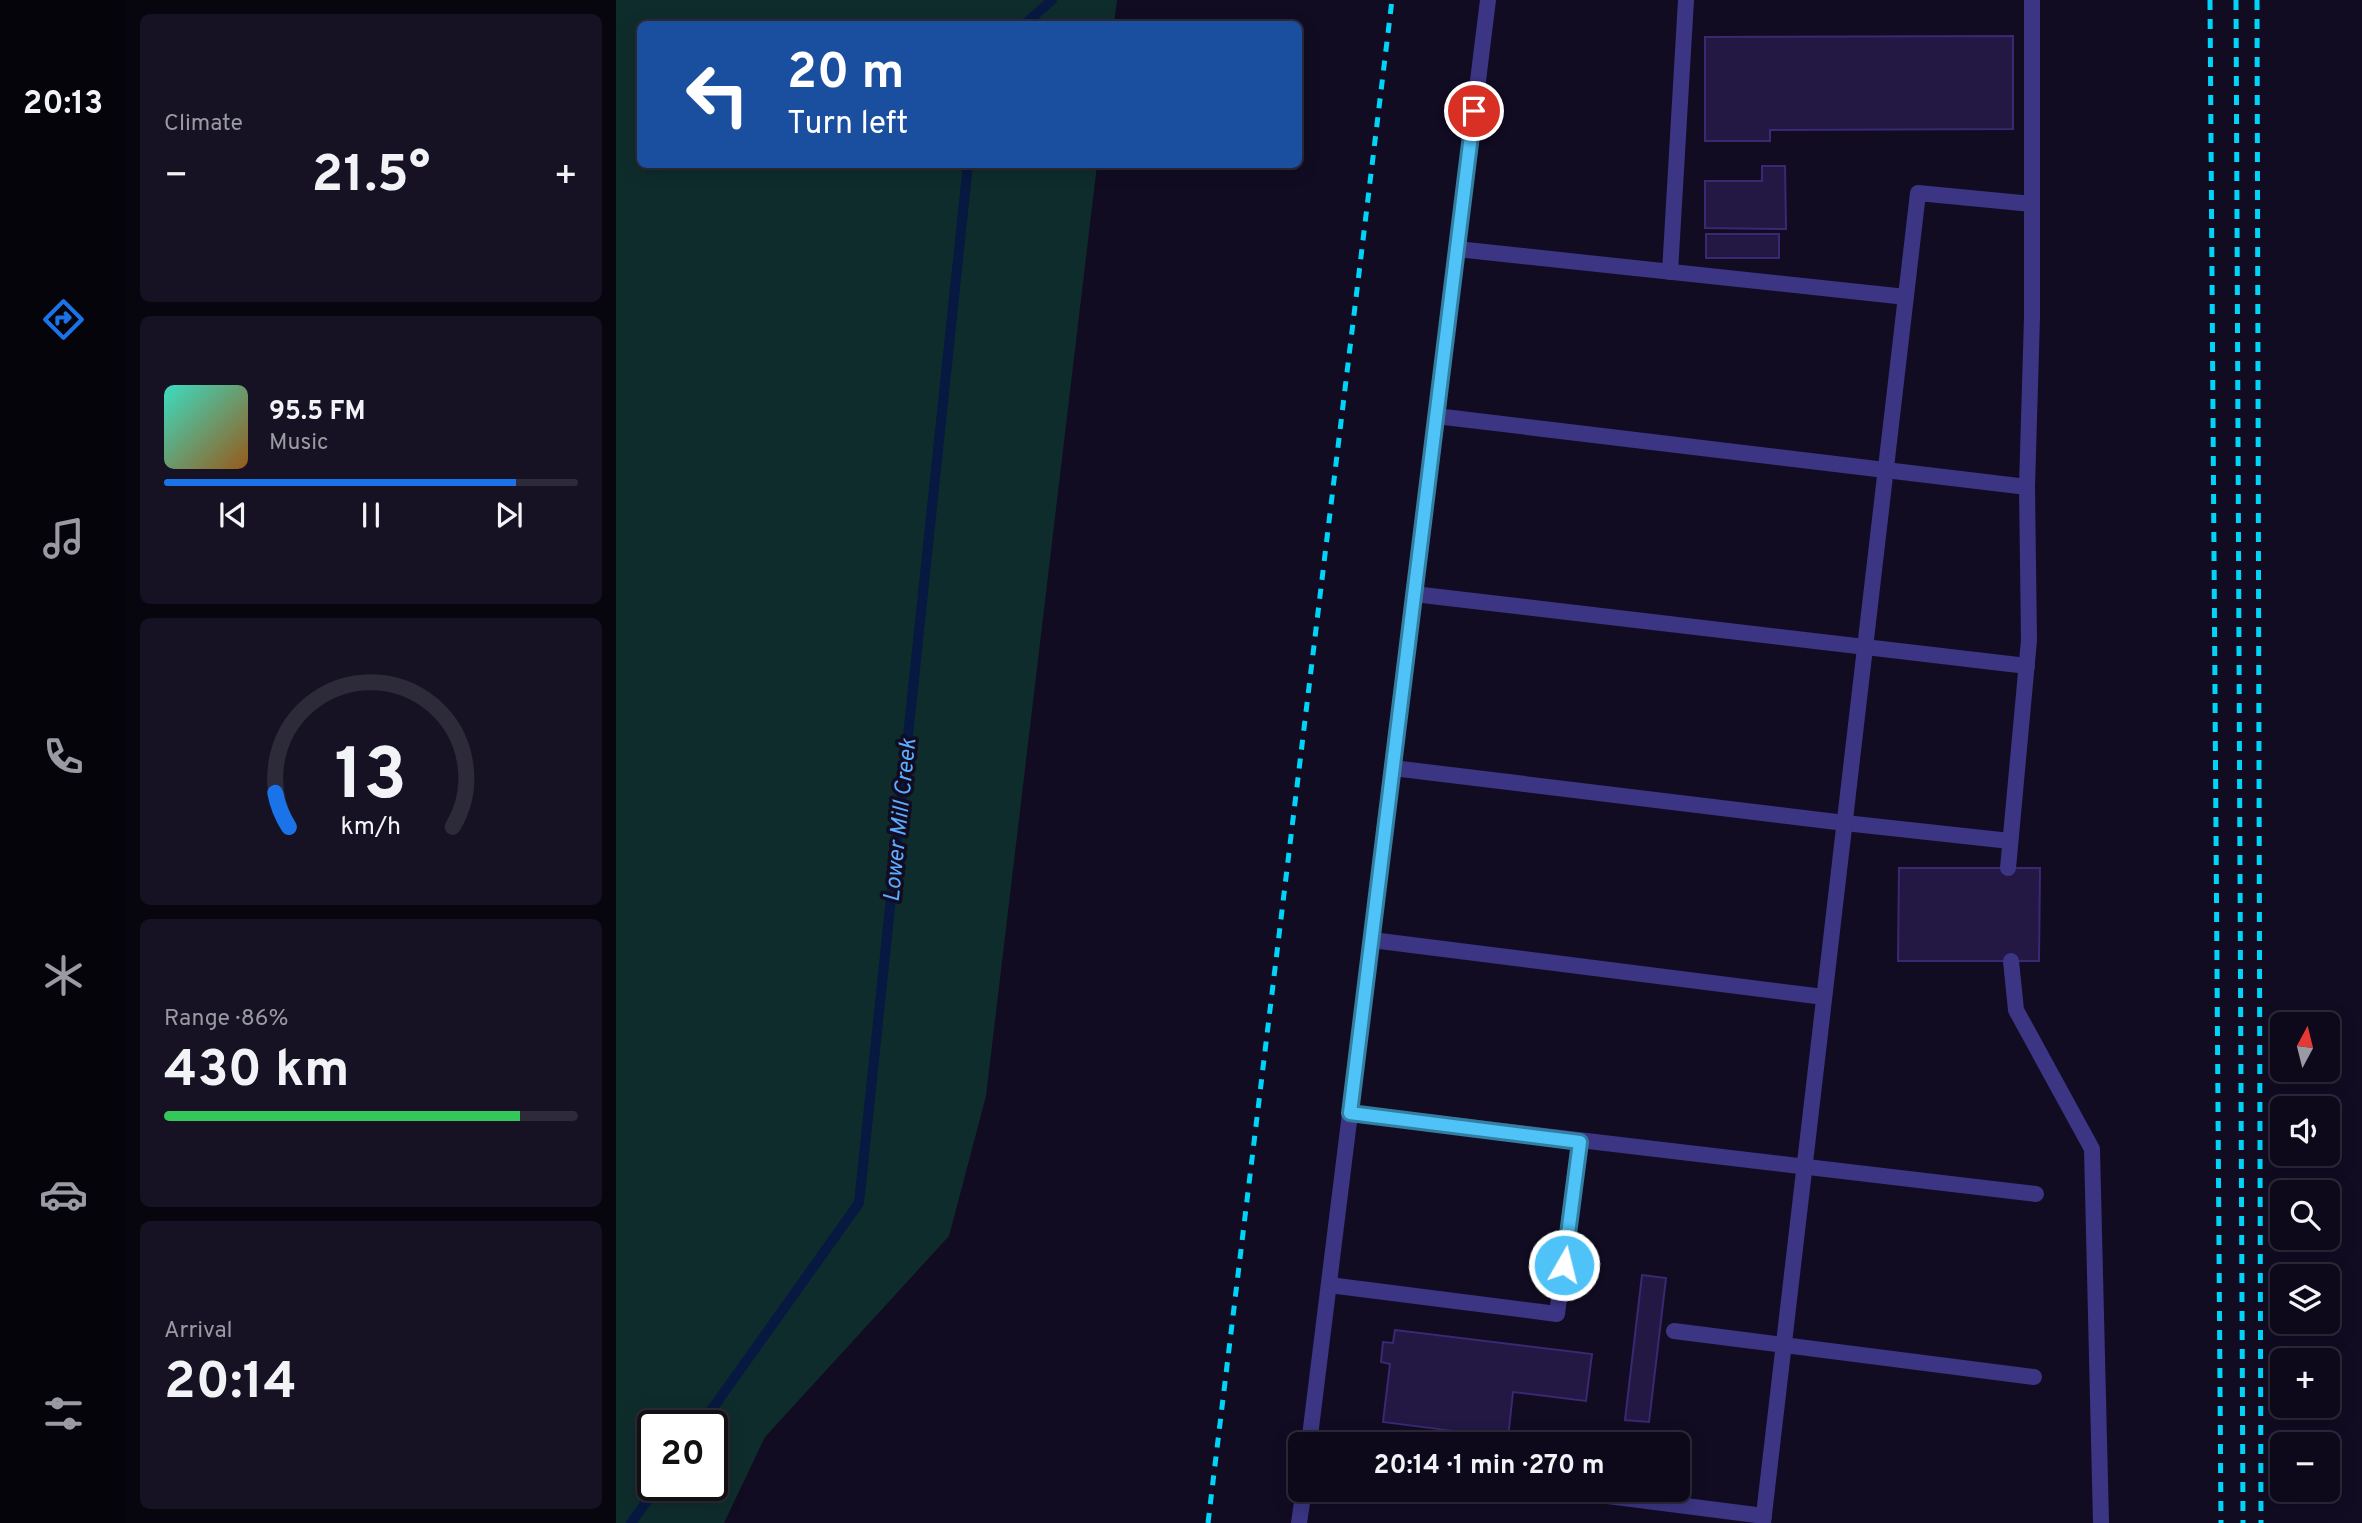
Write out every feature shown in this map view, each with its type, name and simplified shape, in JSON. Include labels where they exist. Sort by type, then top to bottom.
[{"type":"lane","points":[[1311,1432],[1488,0]]},
{"type":"lane","points":[[1670,272],[1686,0]]},
{"type":"lane","points":[[2008,868],[2029,640],[2027,487],[2032,0]]},
{"type":"lane","points":[[1641,1502],[1763,1520],[1918,193],[2032,204]]},
{"type":"lane","points":[[1457,249],[1906,297]]},
{"type":"lane","points":[[1436,416],[2027,487]]},
{"type":"lane","points":[[1414,594],[2027,666]]},
{"type":"lane","points":[[1393,768],[2010,841]]},
{"type":"lane","points":[[1372,940],[1824,997]]},
{"type":"lane","points":[[2011,961],[2016,1010],[2092,1149],[2101,1523]]},
{"type":"lane","points":[[1350,1113],[2036,1194]]},
{"type":"lane","points":[[1329,1285],[1557,1314],[1580,1142]]},
{"type":"lane","points":[[1674,1331],[2034,1377]]},
{"type":"lane","points":[[1299,1523],[1302,1502]]},
{"type":"green space","points":[[616,0],[1117,0],[1114,21],[637,21],[637,168],[1097,168],[986,1096],[949,1236],[765,1437],[724,1523],[616,1523]]},
{"type":"building","points":[[2013,36],[2013,129],[1770,130],[1770,141],[1705,141],[1705,37]]},
{"type":"building","points":[[1762,166],[1785,166],[1786,229],[1705,228],[1705,181],[1762,181]]},
{"type":"building","points":[[1706,234],[1779,234],[1779,258],[1706,258]]},
{"type":"building","points":[[1899,868],[2040,868],[2039,961],[1898,961]]},
{"type":"building","points":[[1642,1275],[1666,1278],[1649,1422],[1625,1420]]},
{"type":"building","points":[[1395,1330],[1592,1354],[1586,1401],[1513,1392],[1509,1432],[1461,1432],[1383,1422],[1390,1364],[1381,1362],[1383,1342],[1393,1343]]},
{"type":"waterway","name":"Lower Mill Creek","points":[[1028,21],[1052,0]]},
{"type":"waterway","name":"Lower Mill Creek","points":[[711,1410],[859,1203],[968,168]]},
{"type":"waterway","name":"Lower Mill Creek","points":[[631,1523],[647,1501]]},
{"type":"railway","points":[[1208,1523],[1392,0]]},
{"type":"railway","points":[[2210,0],[2221,1523]]},
{"type":"railway","points":[[2236,0],[2243,1523]]},
{"type":"railway","points":[[2257,0],[2261,1523]]},
{"type":"route","points":[[1474,111],[1350,1113],[1580,1142],[1564,1265]]}]
